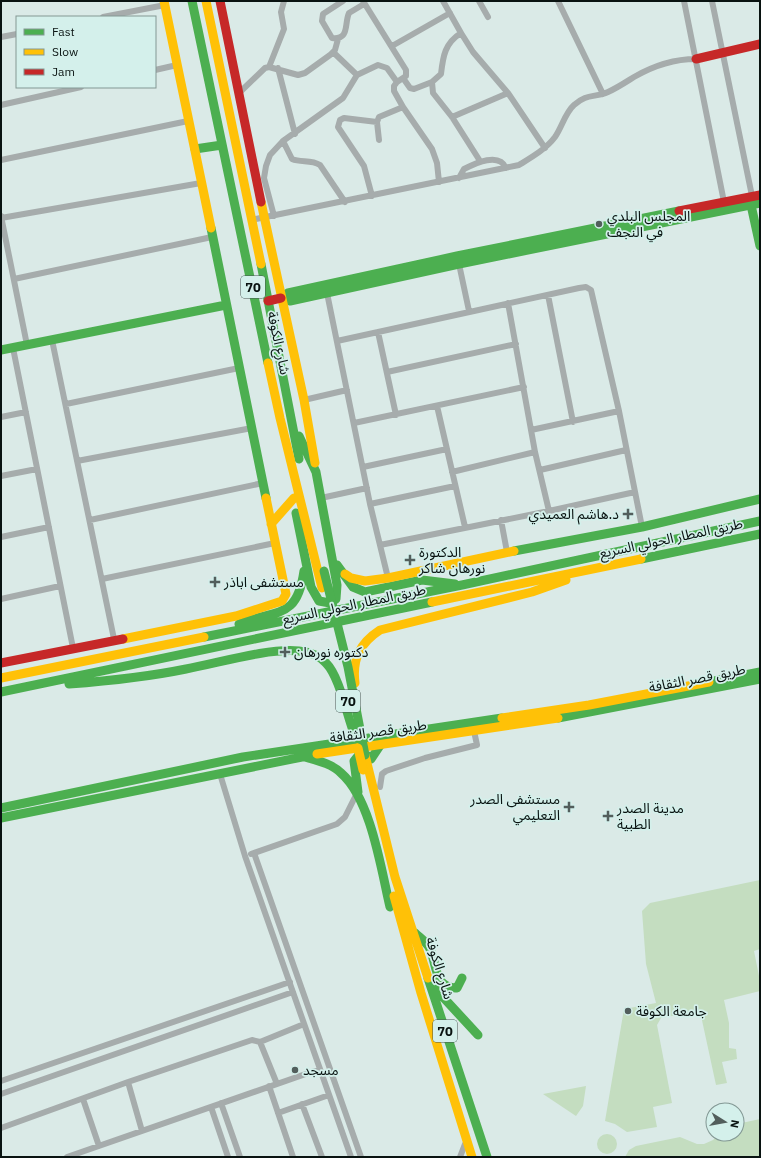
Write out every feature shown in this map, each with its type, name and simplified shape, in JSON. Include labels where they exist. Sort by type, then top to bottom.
[{"type":"main road","name":"شارع الكوفة","points":[[192,1],[280,418],[321,572]]},
{"type":"main road","name":"شارع الكوفة","points":[[206,1],[268,301],[321,572]]},
{"type":"main road","points":[[220,1],[239,93],[270,217],[281,298],[304,400],[333,559],[338,592],[336,599],[326,603],[316,597],[311,587],[284,455],[280,418]]},
{"type":"main road","points":[[1,663],[114,639],[236,616],[276,604],[285,596],[286,588],[275,544],[164,3]]},
{"type":"main road","points":[[696,59],[760,44]]},
{"type":"main road","points":[[722,54],[731,55],[760,49]]},
{"type":"main road","points":[[195,149],[222,145]]},
{"type":"main road","points":[[281,298],[290,301],[327,293],[403,272],[459,264],[642,223],[724,202],[756,200]]},
{"type":"main road","points":[[268,301],[281,298],[288,293],[403,272],[756,200]]},
{"type":"main road","points":[[756,200],[760,246]]},
{"type":"main road","points":[[1,350],[226,305]]},
{"type":"main road","points":[[292,422],[316,472]]},
{"type":"main road","points":[[271,524],[294,498]]},
{"type":"main road","points":[[340,571],[352,578],[365,581],[388,578],[507,552],[642,527],[760,498]]},
{"type":"main road","name":"طريق المطار الحولي السريع","points":[[1,678],[462,585],[760,521]]},
{"type":"main road","name":"طريق المطار الحولي السريع","points":[[1,692],[46,681],[106,671],[760,534]]},
{"type":"main road","points":[[333,559],[340,571],[353,587],[365,592],[422,580],[462,585]]},
{"type":"main road","points":[[221,634],[243,622],[270,615],[292,606],[300,594],[305,560]]},
{"type":"main road","name":"70","points":[[321,572],[339,628],[358,736],[368,757],[377,810]]},
{"type":"main road","name":"70","points":[[321,572],[358,736],[377,810]]},
{"type":"main road","points":[[358,736],[361,719],[354,670],[357,654],[368,636],[391,626],[546,588],[566,580],[576,572]]},
{"type":"main road","points":[[46,681],[70,684],[90,683],[177,671],[292,650],[309,652],[332,669],[348,723],[358,736]]},
{"type":"main road","name":"طريق قصر الثقافة","points":[[1,808],[243,757],[547,716],[589,705],[760,672]]},
{"type":"main road","name":"طريق قصر الثقافة","points":[[1,818],[302,756],[474,731],[547,716],[760,679]]},
{"type":"main road","points":[[368,757],[381,744]]},
{"type":"main road","points":[[302,756],[334,767],[349,779],[358,792]]},
{"type":"main road","points":[[368,757],[358,756],[354,761],[358,792],[368,820],[391,911],[401,926]]},
{"type":"main road","points":[[243,757],[245,768]]},
{"type":"main road","points":[[368,757],[380,787],[408,900],[410,919]]},
{"type":"main road","name":"شارع الكوفة","points":[[377,810],[401,908],[401,926],[472,1157]]},
{"type":"main road","name":"شارع الكوفة","points":[[401,908],[410,919],[428,982],[486,1157]]},
{"type":"main road","points":[[414,932],[430,950],[440,981],[443,985],[449,988],[457,988],[462,978]]},
{"type":"main road","points":[[428,982],[478,1035]]},
{"type":"street","points":[[269,67],[284,29],[281,12],[284,1]]},
{"type":"street","points":[[338,39],[332,38],[326,30],[322,22],[323,14],[343,1]]},
{"type":"street","points":[[443,1],[473,52],[508,93],[545,148]]},
{"type":"street","points":[[479,1],[488,17]]},
{"type":"street","points":[[558,1],[603,94]]},
{"type":"street","points":[[684,1],[724,202]]},
{"type":"street","points":[[712,1],[722,54],[756,200]]},
{"type":"street","points":[[239,93],[265,68],[278,68],[298,75],[305,73],[333,52],[338,39],[344,35],[347,30],[349,13],[363,2],[406,70],[406,76],[397,82],[394,86],[394,91],[403,107],[432,149],[437,163],[439,182]]},
{"type":"street","points":[[107,16],[164,3]]},
{"type":"street","points":[[392,46],[450,13]]},
{"type":"street","points":[[403,78],[410,88],[414,89],[432,82],[441,74],[441,63],[446,48],[452,39],[461,33]]},
{"type":"street","points":[[1,37],[16,34]]},
{"type":"street","points":[[333,52],[357,75]]},
{"type":"street","points":[[251,220],[345,202],[519,165],[545,148],[555,136],[574,105],[591,95],[603,94],[649,70],[671,62],[696,59]]},
{"type":"street","points":[[156,70],[177,65]]},
{"type":"street","points":[[270,217],[264,178],[270,155],[283,142],[343,98],[357,75],[378,65],[387,68],[397,82]]},
{"type":"street","points":[[278,68],[295,134]]},
{"type":"street","points":[[432,82],[433,93],[452,117],[480,161]]},
{"type":"street","points":[[1,105],[77,88]]},
{"type":"street","points":[[452,117],[508,93]]},
{"type":"street","points":[[379,140],[377,122],[379,117],[403,107]]},
{"type":"street","points":[[372,196],[364,166],[338,126],[340,120],[344,118],[377,122]]},
{"type":"street","points":[[1,160],[188,121]]},
{"type":"street","points":[[283,142],[292,159],[316,162],[320,165],[345,202]]},
{"type":"street","points":[[459,178],[464,169],[480,161],[499,160],[504,162],[506,168]]},
{"type":"street","points":[[28,345],[1,217],[201,183]]},
{"type":"street","points":[[14,279],[212,237]]},
{"type":"street","points":[[459,264],[469,311]]},
{"type":"street","points":[[337,341],[508,302],[586,287],[591,290],[619,412],[642,527]]},
{"type":"street","points":[[327,293],[370,504],[388,578]]},
{"type":"street","points":[[548,295],[573,422]]},
{"type":"street","points":[[508,302],[535,452],[549,512]]},
{"type":"street","points":[[378,332],[396,415]]},
{"type":"street","points":[[52,340],[114,639]]},
{"type":"street","points":[[387,372],[516,344]]},
{"type":"street","points":[[13,348],[73,648]]},
{"type":"street","points":[[66,404],[239,368]]},
{"type":"street","points":[[354,423],[524,388]]},
{"type":"street","points":[[304,400],[347,390]]},
{"type":"street","points":[[437,406],[465,527]]},
{"type":"street","points":[[1,417],[26,412]]},
{"type":"street","points":[[531,430],[619,412]]},
{"type":"street","points":[[77,461],[252,428]]},
{"type":"street","points":[[363,467],[446,449]]},
{"type":"street","points":[[540,470],[626,450]]},
{"type":"street","points":[[452,472],[535,452]]},
{"type":"street","points":[[1,476],[37,469]]},
{"type":"street","points":[[90,520],[263,483]]},
{"type":"street","points":[[370,504],[455,486]]},
{"type":"street","points":[[321,498],[367,488]]},
{"type":"street","points":[[380,545],[465,527],[549,512],[635,492]]},
{"type":"street","points":[[501,520],[507,552]]},
{"type":"street","points":[[1,536],[49,527]]},
{"type":"street","points":[[102,579],[275,544]]},
{"type":"street","points":[[1,599],[60,586]]},
{"type":"street","points":[[380,787],[382,774],[386,771],[425,758],[476,745],[474,731]]},
{"type":"street","points":[[220,774],[245,856],[351,1157]]},
{"type":"street","points":[[245,856],[337,824],[345,817],[358,792]]},
{"type":"street","points":[[254,853],[361,1157]]},
{"type":"street","points":[[1,1081],[290,982]]},
{"type":"street","points":[[1,1094],[293,992]]},
{"type":"street","points":[[1,1128],[128,1082],[252,1040],[260,1042],[304,1024]]},
{"type":"street","points":[[308,1036],[318,1034]]},
{"type":"street","points":[[260,1042],[277,1084]]},
{"type":"street","points":[[71,1057],[69,1064],[74,1069]]},
{"type":"street","points":[[58,1062],[63,1066],[61,1073]]},
{"type":"street","points":[[68,1157],[320,1069]]},
{"type":"street","points":[[128,1082],[142,1131]]},
{"type":"street","points":[[269,1086],[293,1157]]},
{"type":"street","points":[[278,1113],[329,1095]]},
{"type":"street","points":[[82,1099],[99,1146]]},
{"type":"street","points":[[221,1103],[240,1157]]},
{"type":"street","points":[[302,1104],[322,1157]]},
{"type":"street","points":[[211,1107],[228,1157]]},
{"type":"street","points":[[460,1157],[464,1150],[466,1137]]},
{"type":"street","points":[[224,1144],[234,1141]]},
{"type":"green space","points":[[760,880],[760,949],[754,951],[760,981],[760,991],[724,1000],[729,1023],[729,1048],[736,1049],[737,1059],[722,1062],[727,1083],[716,1085],[700,1011],[661,1018],[657,1025],[672,1103],[653,1107],[657,1127],[627,1132],[615,1124],[605,1121],[624,1009],[656,1003],[646,964],[642,911],[650,903]]},
{"type":"green space","points":[[586,1086],[583,1106],[576,1116],[543,1094]]},
{"type":"green space","points":[[760,1119],[760,1157],[625,1157],[629,1150],[636,1146],[680,1137],[697,1144],[708,1142],[745,1142],[745,1122]]},
{"type":"green space","points":[[603,1134],[611,1134],[617,1140],[617,1148],[611,1154],[603,1154],[597,1148],[597,1140]]},
{"type":"traffic: fast","points":[[192,1],[268,363]]},
{"type":"traffic: fast","points":[[195,149],[222,145]]},
{"type":"traffic: fast","points":[[281,298],[290,301],[459,264],[760,203]]},
{"type":"traffic: fast","points":[[751,205],[760,246]]},
{"type":"traffic: fast","points":[[281,298],[288,293],[457,256],[679,211]]},
{"type":"traffic: fast","points":[[211,228],[266,498]]},
{"type":"traffic: fast","points":[[261,264],[299,459]]},
{"type":"traffic: fast","points":[[1,350],[226,305]]},
{"type":"traffic: fast","points":[[296,513],[311,587],[319,601],[330,603],[336,599],[337,585],[316,472],[299,436]]},
{"type":"traffic: fast","points":[[514,551],[642,527],[760,499]]},
{"type":"traffic: fast","points":[[204,637],[462,585],[760,521]]},
{"type":"traffic: fast","points":[[641,559],[760,534]]},
{"type":"traffic: fast","points":[[337,565],[353,587],[365,592],[422,580],[455,584]]},
{"type":"traffic: fast","points":[[239,624],[252,619],[274,614],[290,605],[296,598],[301,587],[304,571]]},
{"type":"traffic: fast","points":[[324,571],[348,667],[365,755]]},
{"type":"traffic: fast","points":[[1,692],[432,602]]},
{"type":"traffic: fast","points":[[69,684],[157,674],[258,654],[299,651],[321,658],[331,669],[339,687],[355,736]]},
{"type":"traffic: fast","points":[[709,682],[760,672]]},
{"type":"traffic: fast","points":[[558,718],[760,679]]},
{"type":"traffic: fast","points":[[1,808],[243,757],[502,718]]},
{"type":"traffic: fast","points":[[371,759],[381,744]]},
{"type":"traffic: fast","points":[[1,818],[317,754]]},
{"type":"traffic: fast","points":[[302,756],[323,762],[341,773],[351,785],[360,800],[373,836],[390,907]]},
{"type":"traffic: fast","points":[[358,792],[354,761],[358,756],[368,756]]},
{"type":"traffic: fast","points":[[415,933],[429,947],[440,980],[444,984],[457,988],[462,978]]},
{"type":"traffic: fast","points":[[428,978],[487,1157]]},
{"type":"traffic: fast","points":[[430,983],[478,1035]]},
{"type":"traffic: slow","points":[[164,1],[211,228]]},
{"type":"traffic: slow","points":[[206,1],[261,264]]},
{"type":"traffic: slow","points":[[261,202],[304,400],[315,463]]},
{"type":"traffic: slow","points":[[268,363],[322,588]]},
{"type":"traffic: slow","points":[[123,639],[236,616],[282,601],[286,594],[266,498]]},
{"type":"traffic: slow","points":[[271,524],[294,498]]},
{"type":"traffic: slow","points":[[345,574],[351,578],[365,581],[388,578],[514,551]]},
{"type":"traffic: slow","points":[[432,602],[641,559]]},
{"type":"traffic: slow","points":[[355,683],[355,666],[359,652],[367,640],[380,630],[532,592],[566,580]]},
{"type":"traffic: slow","points":[[1,678],[204,637]]},
{"type":"traffic: slow","points":[[502,718],[589,705],[709,682]]},
{"type":"traffic: slow","points":[[317,754],[558,718]]},
{"type":"traffic: slow","points":[[358,748],[363,770]]},
{"type":"traffic: slow","points":[[365,755],[395,877],[428,978]]},
{"type":"traffic: slow","points":[[394,896],[421,993],[472,1157]]},
{"type":"traffic: jam","points":[[220,1],[261,202]]},
{"type":"traffic: jam","points":[[696,59],[760,44]]},
{"type":"traffic: jam","points":[[679,211],[760,195]]},
{"type":"traffic: jam","points":[[268,301],[281,298]]},
{"type":"traffic: jam","points":[[1,663],[123,639]]},
{"type":"place","name":"المجلس البلدي في النجف","points":[[599,224]]},
{"type":"place","name":"د.هاشم العميدي","points":[[628,514]]},
{"type":"place","name":"الدكتورة نورهان شاكر","points":[[410,560]]},
{"type":"place","name":"مستشفى اباذر","points":[[215,582]]},
{"type":"place","name":"دكتوره نورهان","points":[[285,652]]},
{"type":"place","name":"مستشفى الصدر التعليمي","points":[[569,807]]},
{"type":"place","name":"مدينة الصدر الطبية","points":[[608,816]]},
{"type":"place","name":"جامعة الكوفة","points":[[628,1011]]},
{"type":"place","name":"مسجد","points":[[295,1070]]}]
